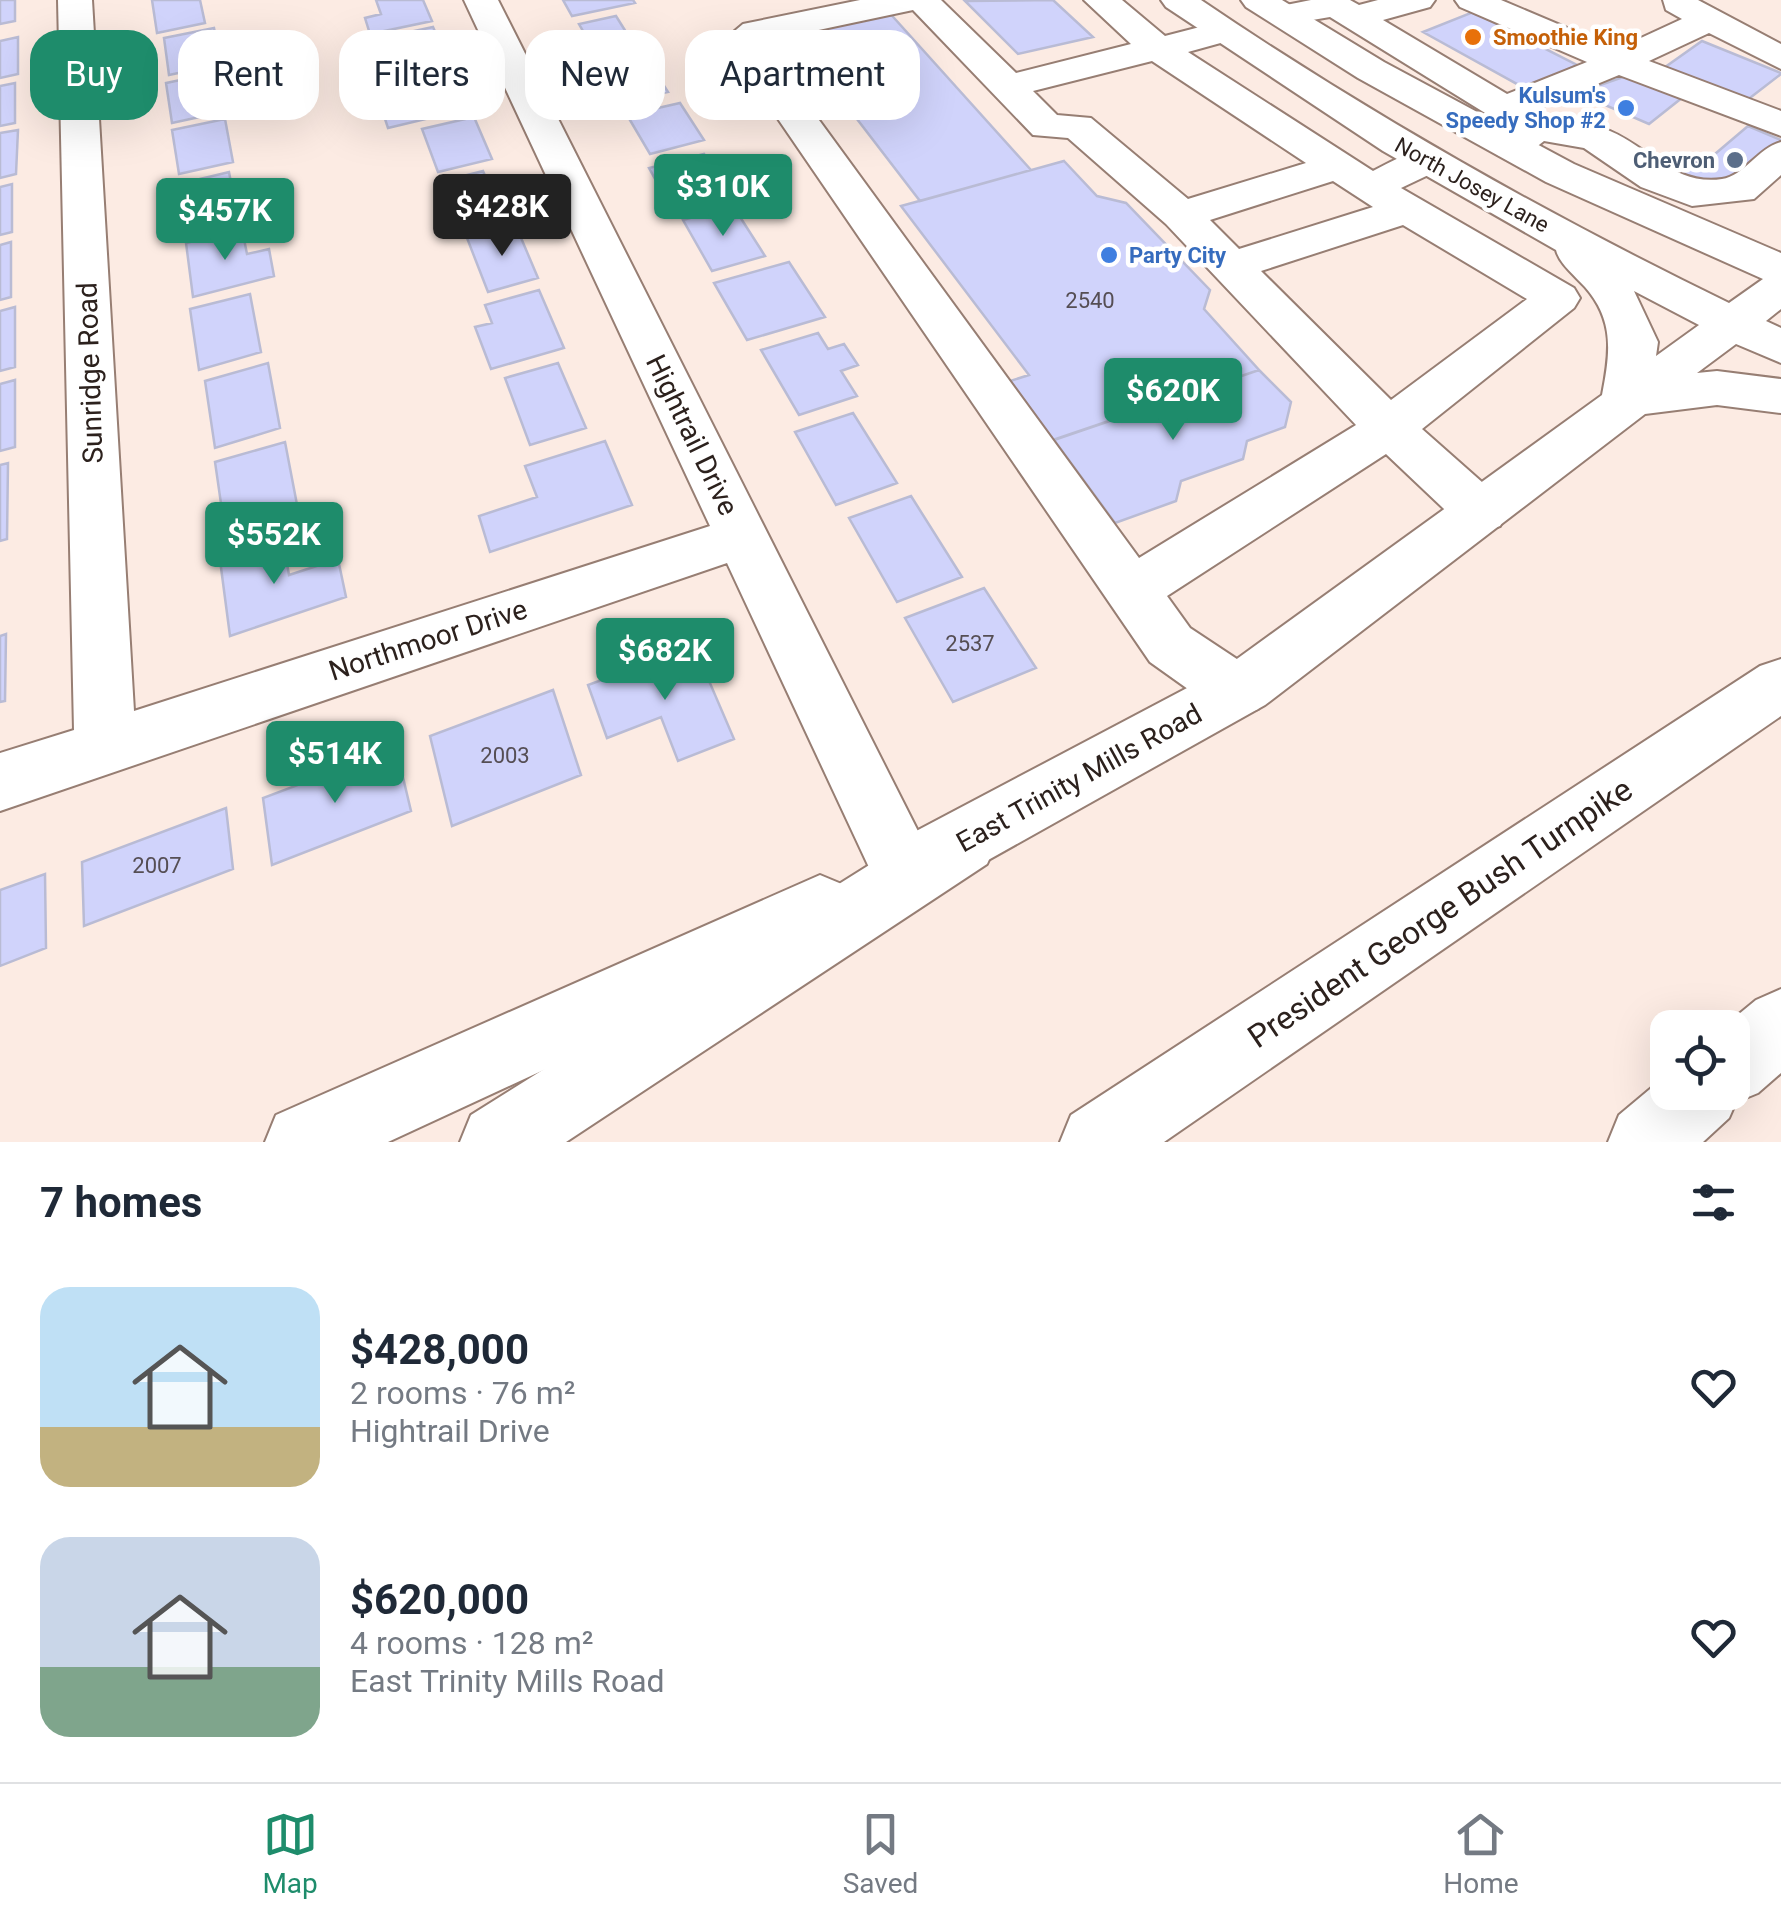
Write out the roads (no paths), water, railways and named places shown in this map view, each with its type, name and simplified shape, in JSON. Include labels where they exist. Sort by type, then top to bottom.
[{"type":"main road","name":"Sunridge Road","points":[[75,0],[105,746]]},
{"type":"main road","name":"Hightrail Drive","points":[[480,0],[742,537],[934,856]]},
{"type":"main road","points":[[912,0],[755,32],[742,40],[1170,645],[1237,690]]},
{"type":"main road","points":[[922,0],[1047,127],[1077,126],[1181,215],[1389,428],[1481,512]]},
{"type":"main road","points":[[1101,0],[1156,46],[1372,188],[1558,298],[1389,428],[1131,590]]},
{"type":"main road","name":"North Josey Lane","points":[[1178,0],[1273,68],[1427,161],[1756,335]]},
{"type":"main road","points":[[1008,86],[1222,32],[1270,8],[1338,8],[1418,0]]},
{"type":"main road","points":[[1472,0],[1618,62],[1781,124]]},
{"type":"main road","points":[[1672,0],[1781,58]]},
{"type":"main road","name":"North Josey Lane","points":[[1270,8],[1371,70],[1517,128],[1560,173],[1781,270]]},
{"type":"main road","points":[[1338,8],[1517,128],[1596,139],[1655,178],[1692,194],[1740,190],[1781,154]]},
{"type":"main road","points":[[1517,128],[1618,62],[1709,20]]},
{"type":"main road","points":[[1231,266],[1427,161]]},
{"type":"main road","points":[[1181,215],[1372,188]]},
{"type":"main road","points":[[1556,232],[1609,286],[1622,309],[1635,342],[1626,400],[1717,388],[1781,396]]},
{"type":"main road","name":"East Trinity Mills Road","points":[[303,1142],[934,856],[1237,690],[1481,512],[1626,400],[1756,335],[1781,287]]},
{"type":"main road","name":"Northmoor Drive","points":[[0,782],[742,537]]},
{"type":"main road","name":"President George Bush Turnpike","points":[[1098,1142],[1781,684]]},
{"type":"main road","points":[[498,1142],[934,856]]},
{"type":"main road","points":[[1750,1052],[1781,1025]]},
{"type":"main road","points":[[1646,1142],[1682,1110]]},
{"type":"place","name":"Smoothie King","points":[[1473,37]]},
{"type":"place","name":"Kulsum's Speedy Shop #2","points":[[1626,108]]},
{"type":"place","name":"Chevron","points":[[1735,160]]},
{"type":"place","name":"Party City","points":[[1109,255]]}]
